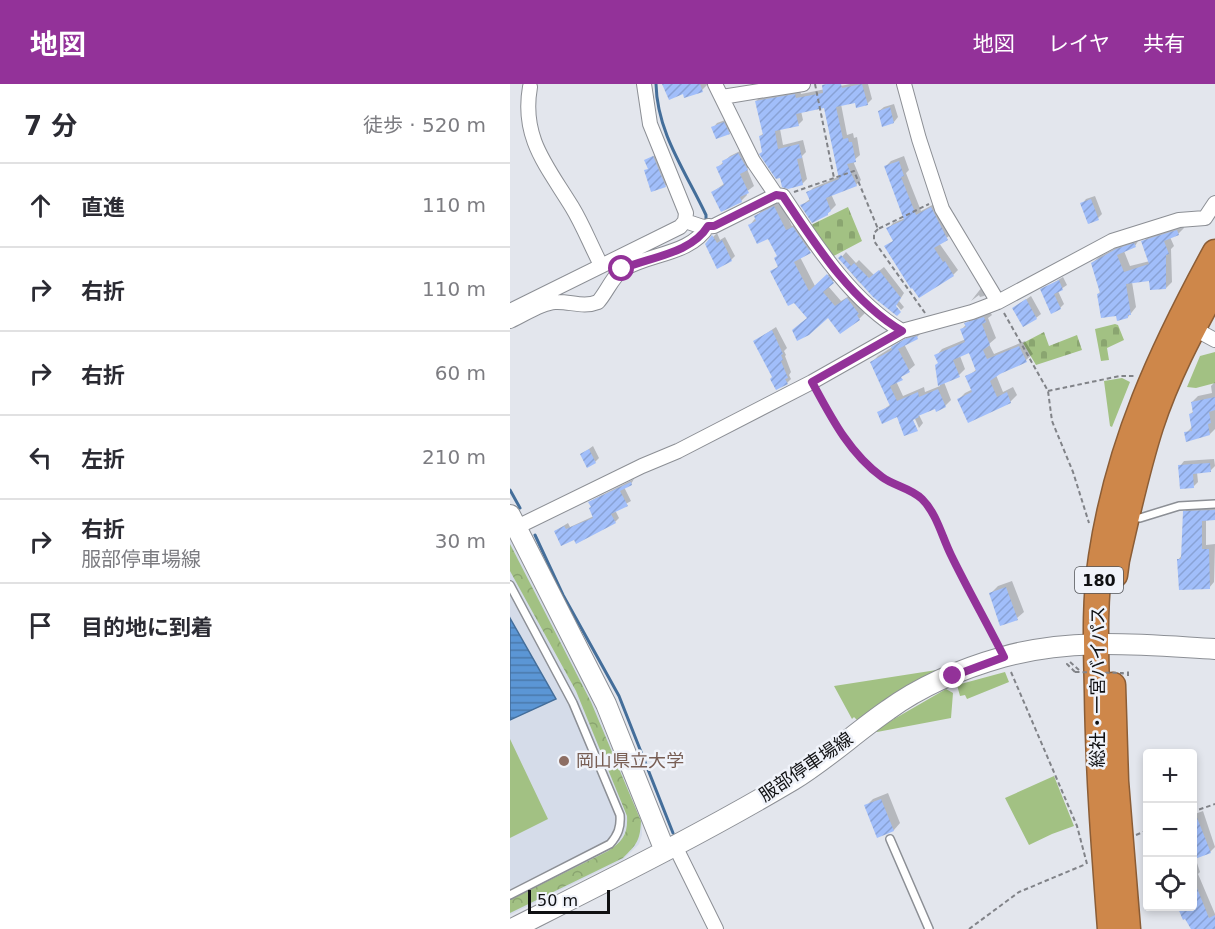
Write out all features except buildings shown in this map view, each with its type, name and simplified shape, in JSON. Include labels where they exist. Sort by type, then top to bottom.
[{"type":"highway","name":"総社・一宮バイパス","points":[[1128,929],[1104,643],[1096,609],[1105,535],[1122,462],[1150,381],[1177,321],[1215,252]]},
{"type":"highway","name":"総社・一宮バイパス","points":[[1110,929],[1095,861],[1104,643],[1117,560],[1139,465],[1152,424],[1193,328],[1215,288]]},
{"type":"main road","points":[[513,521],[606,704],[670,848]]},
{"type":"main road","name":"服部停車場線","points":[[512,929],[670,848],[795,779],[890,708],[953,676],[1004,657],[1058,646],[1104,643],[1215,649]]},
{"type":"street","points":[[510,321],[601,265],[680,226],[685,221],[686,213],[650,124],[644,84]]},
{"type":"street","points":[[803,84],[719,90],[753,161],[834,268],[872,308],[902,331]]},
{"type":"street","points":[[904,84],[942,209],[998,302]]},
{"type":"street","points":[[530,87],[527,113],[535,141],[545,166],[576,214],[601,265]]},
{"type":"street","points":[[685,221],[703,226],[714,226],[779,195]]},
{"type":"street","points":[[513,521],[678,452],[812,382],[902,331],[972,312],[998,302],[1112,241],[1179,220],[1205,218],[1215,203]]},
{"type":"street","points":[[510,311],[547,299],[582,305],[598,302],[622,269],[685,246],[697,238],[703,226]]},
{"type":"street","points":[[1193,328],[1215,340]]},
{"type":"street","points":[[670,848],[716,929]]},
{"type":"lane","points":[[1127,516],[1140,518],[1179,506],[1215,504]]},
{"type":"lane","points":[[510,585],[573,703],[617,807],[621,824],[610,844],[510,895]]},
{"type":"lane","points":[[890,838],[929,929]]},
{"type":"path","points":[[815,84],[834,178]]},
{"type":"path","points":[[779,195],[855,171],[878,229]]},
{"type":"path","points":[[932,322],[874,241],[874,233],[939,200]]},
{"type":"path","points":[[998,302],[1048,391],[1052,421],[1073,472],[1087,519],[1092,529],[1105,535]]},
{"type":"path","points":[[1048,391],[1120,376],[1137,377],[1150,381]]},
{"type":"path","points":[[812,382],[841,435],[880,476],[912,491],[922,499],[932,513],[951,556],[1004,657],[1077,826],[1095,861],[1019,892],[969,929]]},
{"type":"path","points":[[1077,670],[1070,662],[1067,664],[1076,674],[1123,673],[1122,675]]},
{"type":"path","points":[[1128,670],[1128,677]]},
{"type":"path","points":[[1197,810],[1215,804]]},
{"type":"shaded area","name":"岡山県立大学","points":[[510,540],[593,702],[642,821],[642,835],[639,844],[624,859],[510,915]]},
{"type":"green space","points":[[848,207],[862,241],[830,258],[809,226]]},
{"type":"green space","points":[[1118,325],[1124,340],[1107,348],[1109,360],[1101,361],[1095,329]]},
{"type":"green space","points":[[1044,332],[1049,346],[1077,335],[1082,350],[1036,365],[1023,343]]},
{"type":"green space","points":[[1215,352],[1215,383],[1196,388],[1187,387],[1200,356]]},
{"type":"green space","points":[[1122,378],[1130,382],[1112,427],[1104,381]]},
{"type":"green space","points":[[510,544],[591,702],[641,821],[637,842],[623,858],[510,913],[510,900],[613,847],[621,840],[625,832],[627,816],[576,691],[510,571]]},
{"type":"green space","points":[[943,669],[858,721],[854,717],[852,719],[834,686]]},
{"type":"green space","points":[[1005,672],[1009,682],[967,699],[965,695],[960,696],[957,685]]},
{"type":"green space","points":[[946,689],[953,693],[951,718],[877,732],[875,730]]},
{"type":"green space","points":[[510,739],[548,819],[510,838]]},
{"type":"green space","points":[[1054,776],[1074,826],[1029,845],[1005,798]]},
{"type":"water","points":[[510,618],[556,699],[510,720]]},
{"type":"waterway","points":[[656,84],[661,119],[667,136],[706,215],[706,222]]},
{"type":"waterway","points":[[510,490],[520,508]]},
{"type":"waterway","points":[[535,535],[563,595],[619,696],[673,833]]},
{"type":"place","name":"岡山県立大学","points":[[564,761]]},
{"type":"route","points":[[622,269],[685,246],[697,238],[708,226],[714,226],[776,195],[783,196],[819,250],[834,268],[872,308],[891,325],[902,331],[812,382],[841,435],[880,476],[912,491],[922,499],[932,513],[944,542],[1004,657],[953,676]]}]
